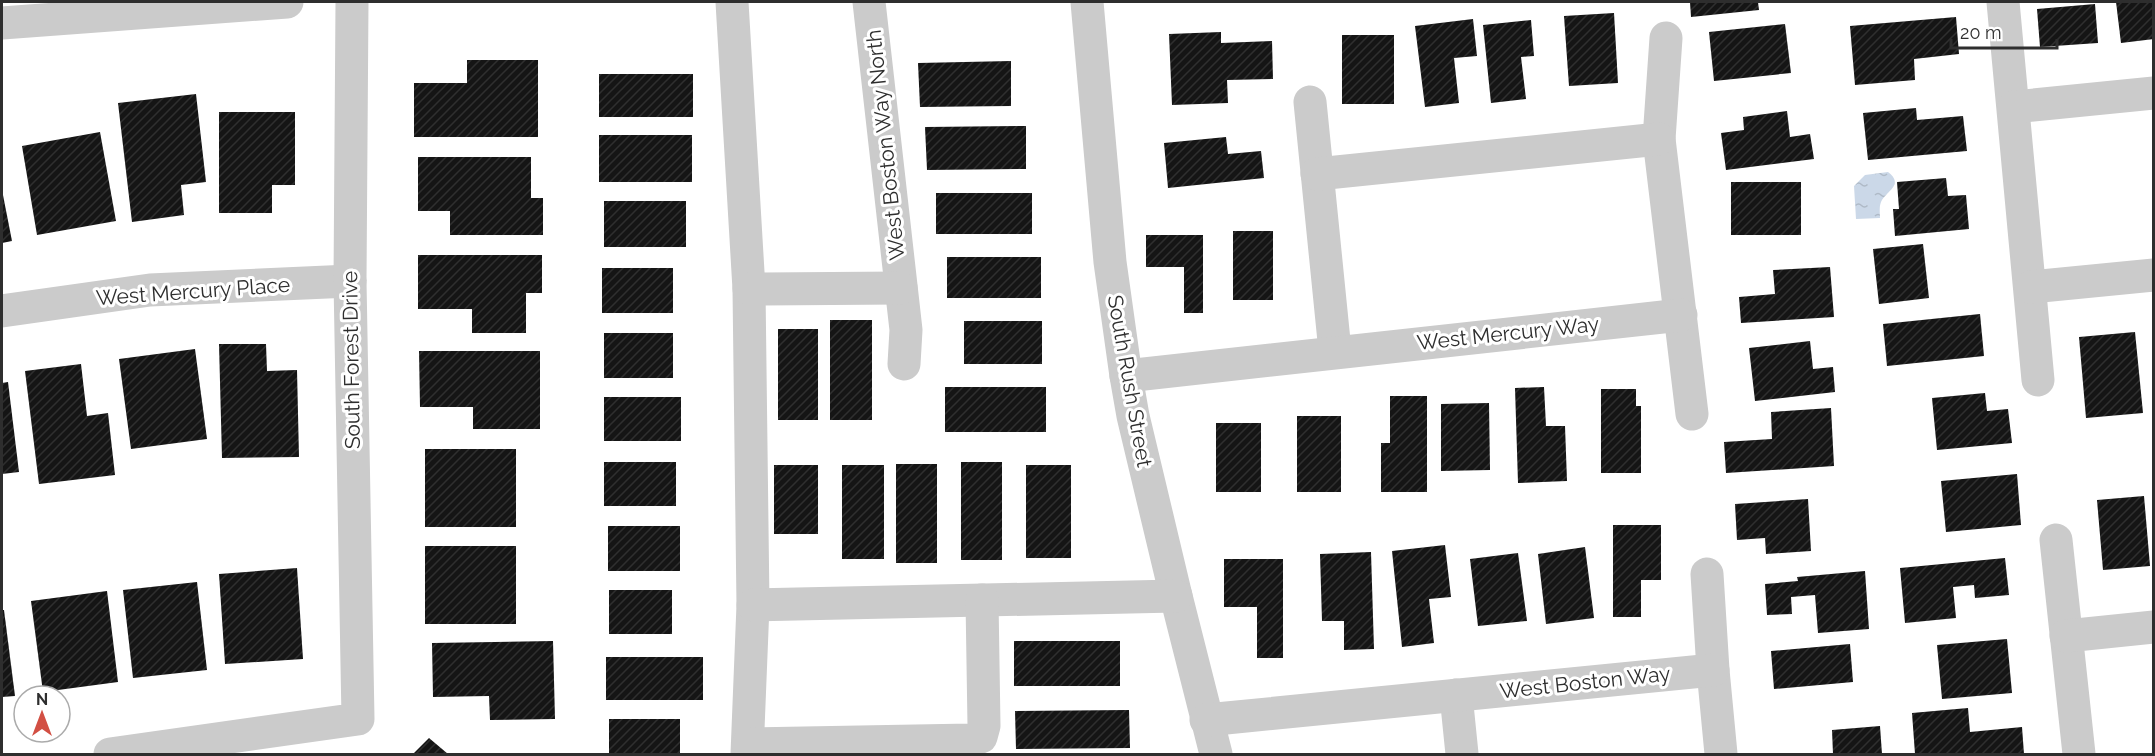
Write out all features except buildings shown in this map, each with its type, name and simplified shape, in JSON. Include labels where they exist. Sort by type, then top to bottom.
[{"type":"street","points":[[2,23],[287,2]]},
{"type":"street","name":"South Forest Drive","points":[[110,754],[357,719],[350,281],[352,2]]},
{"type":"street","points":[[732,2],[748,289],[753,606],[747,749],[971,740],[981,737],[984,726],[982,600]]},
{"type":"street","name":"West Boston Way North","points":[[869,2],[902,288],[906,330],[904,364]]},
{"type":"street","name":"South Rush Street","points":[[1087,2],[1110,262],[1126,376],[1133,416],[1216,754]]},
{"type":"street","points":[[2003,2],[2038,380]]},
{"type":"street","points":[[1666,38],[1659,139],[1692,414]]},
{"type":"street","points":[[2014,107],[2154,93]]},
{"type":"street","points":[[1310,102],[1335,351]]},
{"type":"street","points":[[1317,174],[1659,139]]},
{"type":"street","points":[[2031,287],[2154,275]]},
{"type":"street","name":"West Mercury Place","points":[[2,311],[150,290],[350,281]]},
{"type":"street","name":"West Boston Way North","points":[[748,289],[902,288]]},
{"type":"street","name":"West Mercury Way","points":[[1126,376],[1335,351],[1681,315]]},
{"type":"street","points":[[2056,540],[2079,754]]},
{"type":"street","points":[[1707,574],[1721,754]]},
{"type":"street","points":[[753,606],[1176,596]]},
{"type":"street","points":[[2066,636],[2154,627]]},
{"type":"street","name":"West Boston Way","points":[[1206,720],[1713,670]]},
{"type":"street","points":[[1456,695],[1462,754]]},
{"type":"water","points":[[1888,172],[1895,184],[1881,202],[1880,218],[1856,219],[1854,186],[1865,175]]}]
